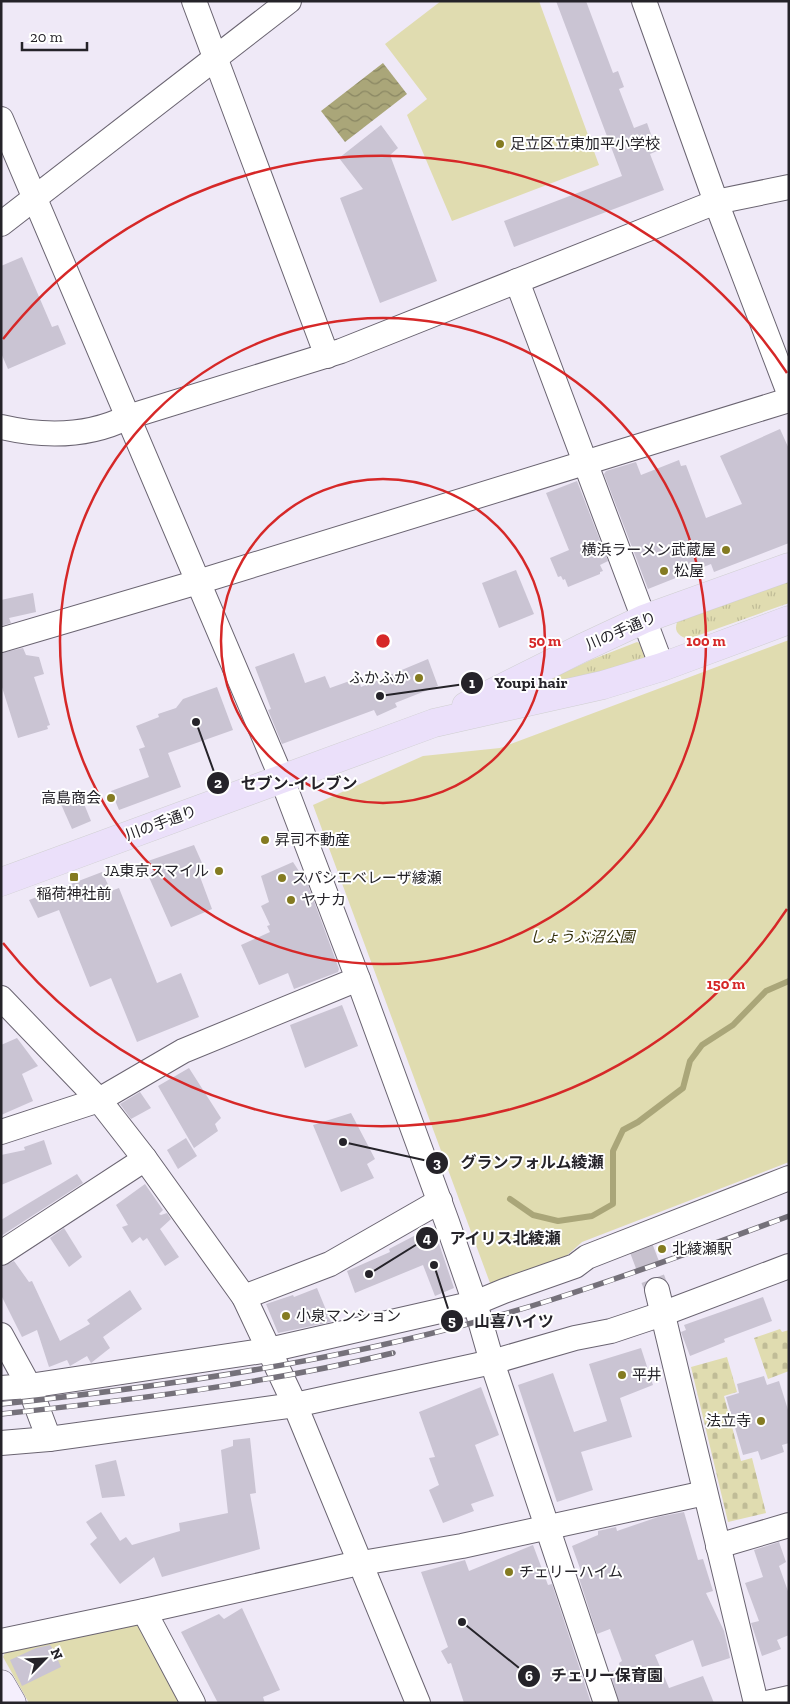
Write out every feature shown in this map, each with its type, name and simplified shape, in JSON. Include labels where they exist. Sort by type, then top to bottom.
[{"type":"main road","name":"川の手通り","points":[[434,723],[503,686],[644,619],[789,567]]},
{"type":"main road","name":"川の手通り","points":[[1,882],[434,723],[603,685],[662,667],[789,620]]},
{"type":"street","points":[[194,1],[327,356]]},
{"type":"street","points":[[1,224],[289,1]]},
{"type":"street","points":[[644,1],[716,202],[789,393]]},
{"type":"street","points":[[1,119],[36,197],[282,779],[440,1201],[606,1703]]},
{"type":"street","points":[[1,427],[18,431],[56,435],[113,425],[128,418],[327,356],[716,202],[789,187]]},
{"type":"street","points":[[517,280],[662,667]]},
{"type":"street","points":[[1,640],[198,582],[789,400]]},
{"type":"street","points":[[1,1132],[99,1100],[183,1050],[358,979]]},
{"type":"street","points":[[1,998],[99,1100],[145,1159],[244,1297],[295,1405],[359,1564],[418,1703]]},
{"type":"street","points":[[1,1252],[145,1159]]},
{"type":"street","points":[[1,1388],[29,1386],[269,1350],[475,1303],[575,1266],[587,1257],[639,1241],[789,1178]]},
{"type":"street","points":[[244,1297],[330,1264],[440,1201]]},
{"type":"street","points":[[1,1443],[48,1439],[295,1405],[492,1362],[575,1338],[611,1331],[659,1302],[789,1254]]},
{"type":"street","points":[[659,1302],[789,1266]]},
{"type":"street","points":[[659,1302],[756,1703]]},
{"type":"street","points":[[1,1334],[29,1386],[48,1439]]},
{"type":"street","points":[[1,1640],[359,1564],[462,1546],[705,1493]]},
{"type":"street","points":[[718,1546],[789,1525]]},
{"type":"street","points":[[144,1611],[193,1703]]},
{"type":"street","points":[[1,1684],[12,1703]]},
{"type":"street","points":[[767,1703],[789,1698]]},
{"type":"green space","points":[[441,1],[539,1],[599,165],[452,221],[407,115],[427,99],[385,44]]},
{"type":"green space","points":[[789,578],[789,603],[688,639],[680,635],[676,630],[676,624],[680,616]]},
{"type":"green space","name":"しょうぶ沼公園","points":[[789,640],[789,1162],[582,1242],[564,1258],[490,1283],[313,805],[423,756],[500,748]]},
{"type":"green space","points":[[637,642],[644,645],[649,659],[506,700],[591,660]]},
{"type":"green space","points":[[780,1329],[782,1332],[789,1330],[789,1371],[768,1379],[754,1338]]},
{"type":"green space","points":[[727,1357],[737,1392],[724,1396],[741,1461],[752,1458],[766,1513],[728,1522],[691,1367]]},
{"type":"green space","points":[[132,1622],[144,1627],[184,1703],[29,1703],[3,1657],[8,1646]]},
{"type":"water","points":[[383,63],[407,94],[345,142],[321,111]]},
{"type":"building","points":[[556,1],[586,1],[613,73],[618,71],[624,87],[619,89],[634,128],[647,123],[657,151],[650,154],[664,190],[514,247],[504,221],[622,176]]},
{"type":"building","points":[[381,125],[398,148],[390,155],[437,281],[380,303],[340,198],[363,189],[339,158]]},
{"type":"building","points":[[22,257],[52,327],[58,325],[66,344],[8,369],[1,353],[1,266]]},
{"type":"building","points":[[780,429],[789,449],[789,543],[714,572],[711,564],[648,589],[604,474],[606,471],[636,462],[641,475],[679,460],[681,466],[686,465],[706,518],[742,504],[720,456]]},
{"type":"building","points":[[577,481],[608,561],[600,565],[603,571],[600,574],[568,587],[565,579],[563,580],[561,576],[558,577],[550,558],[569,550],[546,493]]},
{"type":"building","points":[[516,570],[534,614],[499,628],[482,583]]},
{"type":"building","points":[[33,593],[36,612],[9,618],[11,623],[1,626],[1,600]]},
{"type":"building","points":[[23,648],[26,655],[39,657],[44,674],[34,677],[50,725],[47,726],[48,729],[18,738],[1,684],[1,653]]},
{"type":"building","points":[[294,653],[305,683],[325,676],[330,688],[358,678],[361,687],[428,659],[438,686],[395,703],[397,707],[377,716],[374,710],[282,744],[268,710],[271,709],[255,667]]},
{"type":"building","points":[[217,687],[233,730],[168,753],[181,787],[119,810],[111,791],[149,777],[139,749],[145,747],[136,726],[159,717],[158,714],[176,708],[183,699]]},
{"type":"building","points":[[80,794],[91,821],[72,829],[60,802]]},
{"type":"building","points":[[194,845],[202,863],[196,866],[212,909],[171,927],[148,875],[153,871],[148,861]]},
{"type":"building","points":[[293,862],[308,885],[339,969],[338,972],[294,989],[288,973],[259,985],[241,945],[270,932],[267,926],[270,925],[261,906],[269,902],[261,876]]},
{"type":"building","points":[[102,872],[111,891],[119,888],[157,983],[181,973],[199,1017],[137,1042],[111,978],[90,987],[59,910],[38,918],[29,900]]},
{"type":"building","points":[[342,1005],[358,1046],[305,1068],[290,1025]]},
{"type":"building","points":[[17,1038],[38,1066],[22,1074],[33,1101],[1,1115],[1,1045]]},
{"type":"building","points":[[189,1068],[221,1118],[215,1124],[218,1131],[194,1148],[158,1086]]},
{"type":"building","points":[[140,1092],[151,1108],[131,1119],[120,1104]]},
{"type":"building","points":[[351,1113],[375,1159],[367,1164],[374,1178],[341,1192],[313,1125]]},
{"type":"building","points":[[186,1138],[197,1156],[178,1169],[167,1150]]},
{"type":"building","points":[[44,1140],[52,1164],[1,1185],[1,1155],[25,1150],[24,1147]]},
{"type":"building","points":[[77,1174],[83,1183],[1,1236],[1,1220]]},
{"type":"building","points":[[145,1184],[163,1210],[159,1214],[167,1213],[171,1219],[160,1229],[179,1257],[165,1266],[147,1238],[143,1241],[140,1237],[132,1243],[122,1227],[128,1225],[116,1205]]},
{"type":"building","points":[[433,1226],[454,1288],[435,1296],[423,1265],[355,1293],[347,1271],[390,1252],[389,1249]]},
{"type":"building","points":[[64,1228],[82,1257],[69,1267],[50,1238]]},
{"type":"building","points":[[14,1261],[29,1282],[32,1281],[60,1341],[90,1324],[87,1320],[130,1290],[142,1309],[103,1337],[110,1348],[91,1363],[87,1356],[70,1366],[67,1360],[49,1367],[37,1330],[22,1337],[1,1295],[1,1267]]},
{"type":"building","points":[[317,1288],[331,1322],[278,1333],[266,1304],[293,1295],[294,1297]]},
{"type":"building","points":[[763,1297],[772,1321],[724,1339],[725,1342],[690,1356],[681,1332],[686,1330],[684,1325]]},
{"type":"building","points":[[641,1348],[653,1385],[620,1398],[632,1437],[581,1452],[593,1490],[557,1502],[518,1385],[553,1373],[574,1432],[607,1421],[589,1364]]},
{"type":"building","points":[[764,1376],[767,1385],[779,1381],[789,1413],[789,1443],[782,1445],[784,1452],[761,1460],[758,1451],[743,1455],[726,1397],[739,1393],[737,1384]]},
{"type":"building","points":[[481,1387],[499,1435],[475,1445],[494,1496],[471,1504],[474,1511],[443,1523],[429,1490],[439,1485],[429,1458],[435,1457],[419,1412]]},
{"type":"building","points":[[250,1438],[256,1493],[250,1494],[260,1549],[162,1577],[154,1557],[120,1584],[90,1544],[97,1538],[86,1522],[101,1512],[120,1541],[126,1537],[132,1545],[180,1531],[179,1523],[228,1513],[221,1450],[233,1446],[233,1440]]},
{"type":"building","points":[[116,1460],[125,1496],[102,1498],[95,1465]]},
{"type":"building","points":[[684,1512],[698,1560],[703,1559],[713,1591],[706,1593],[724,1631],[730,1658],[702,1667],[693,1640],[655,1655],[669,1688],[703,1676],[714,1703],[619,1703],[610,1672],[620,1668],[619,1663],[622,1661],[610,1629],[597,1634],[578,1575],[582,1574],[572,1546],[598,1535],[598,1531],[616,1527],[617,1531],[658,1517]]},
{"type":"building","points":[[779,1542],[786,1562],[779,1566],[789,1594],[789,1635],[777,1640],[781,1649],[762,1656],[751,1623],[759,1621],[745,1583],[763,1577],[754,1550]]},
{"type":"building","points":[[533,1545],[548,1585],[552,1584],[591,1703],[464,1703],[451,1663],[448,1664],[441,1651],[448,1647],[421,1572],[465,1560],[469,1571]]},
{"type":"building","points":[[242,1608],[280,1690],[263,1697],[265,1703],[218,1703],[181,1632],[219,1614],[224,1619]]},
{"type":"building","points":[[50,1645],[61,1659],[58,1660],[61,1667],[22,1686],[10,1660],[36,1648]]},
{"type":"waterway","points":[[510,1199],[533,1215],[558,1221],[592,1216],[613,1204],[613,1151],[623,1130],[638,1122],[683,1088],[690,1061],[702,1045],[733,1025],[766,991],[789,981]]},
{"type":"tunnel","points":[[640,1245],[657,1290]]},
{"type":"railway","points":[[1,1404],[211,1377],[349,1352],[418,1337],[554,1299],[672,1259],[789,1216]]},
{"type":"railway","points":[[1,1414],[198,1390],[296,1374],[393,1353]]},
{"type":"place","name":"足立区立東加平小学校","points":[[500,144]]},
{"type":"place","name":"横浜ラーメン武蔵屋","points":[[726,550]]},
{"type":"place","name":"松屋","points":[[664,571]]},
{"type":"place","name":"ふかふか","points":[[419,678]]},
{"type":"place","name":"Youpi hair","points":[[380,696]]},
{"type":"place","name":"セブン-イレブン","points":[[196,722]]},
{"type":"place","name":"高島商会","points":[[111,798]]},
{"type":"place","name":"昇司不動産","points":[[265,840]]},
{"type":"place","name":"JA東京スマイル","points":[[219,871]]},
{"type":"place","name":"稲荷神社前","points":[[74,877]]},
{"type":"place","name":"スパシエベレーザ綾瀬","points":[[282,878]]},
{"type":"place","name":"ヤナカ","points":[[291,900]]},
{"type":"place","name":"グランフォルム綾瀬","points":[[343,1142]]},
{"type":"place","name":"北綾瀬駅","points":[[662,1249]]},
{"type":"place","name":"山喜ハイツ","points":[[434,1265]]},
{"type":"place","name":"アイリス北綾瀬","points":[[369,1274]]},
{"type":"place","name":"小泉マンション","points":[[286,1316]]},
{"type":"place","name":"平井","points":[[622,1375]]},
{"type":"place","name":"法立寺","points":[[761,1421]]},
{"type":"place","name":"チェリーハイム","points":[[509,1572]]},
{"type":"place","name":"チェリー保育園","points":[[462,1622]]}]
